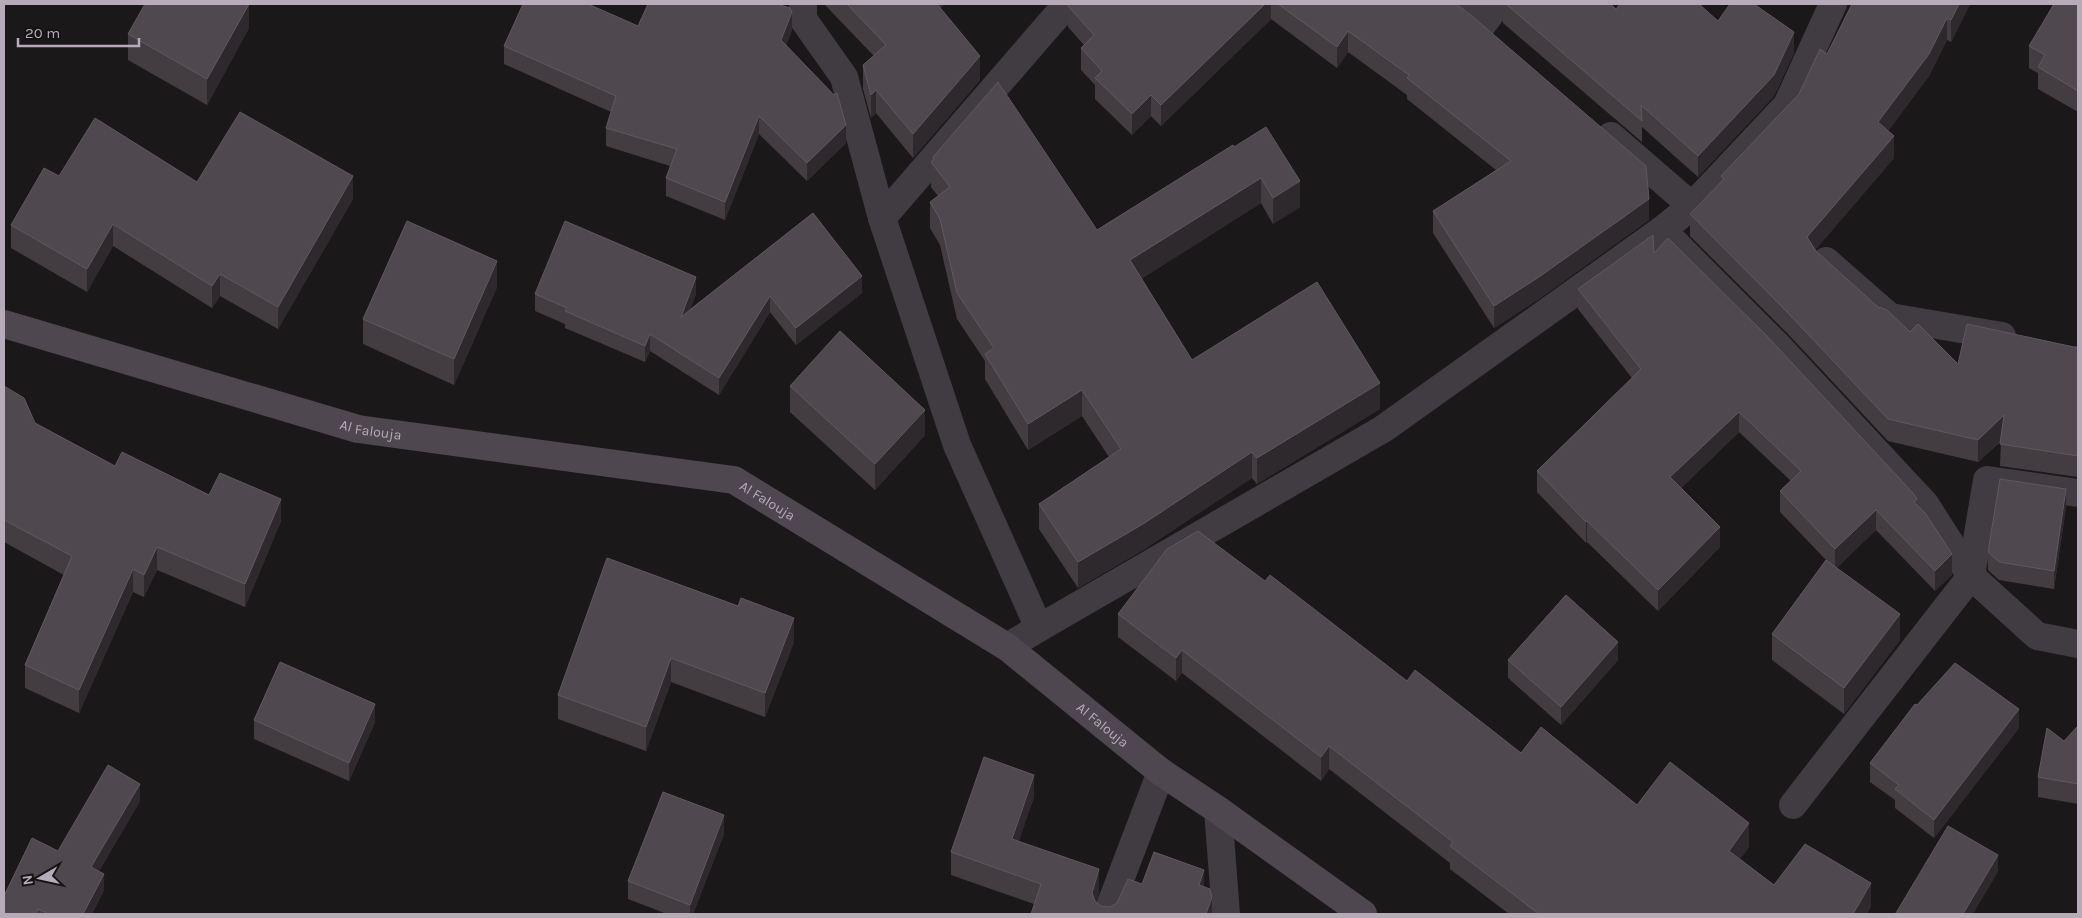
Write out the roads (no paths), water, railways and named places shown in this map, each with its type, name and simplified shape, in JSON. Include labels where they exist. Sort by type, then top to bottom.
[{"type":"main road","name":"Al Falouja","points":[[4,324],[358,429],[734,480],[1007,648],[1161,772],[1218,810],[1363,914]]},
{"type":"street","points":[[804,4],[803,20],[844,77],[882,218],[957,445],[1039,628]]},
{"type":"street","points":[[882,218],[1067,4]]},
{"type":"street","points":[[1454,4],[1490,14],[1504,44]]},
{"type":"street","points":[[1007,648],[1383,429],[1662,230],[1692,206],[1787,105],[1833,4]]},
{"type":"street","points":[[1595,122],[1692,206]]},
{"type":"street","points":[[1662,230],[1777,344],[1925,504],[1970,576],[2037,636],[2078,644]]},
{"type":"street","points":[[1826,261],[1890,317],[2023,341]]},
{"type":"street","points":[[1793,805],[1970,576],[1987,480],[2078,493]]},
{"type":"street","points":[[1107,914],[1161,772]]},
{"type":"street","points":[[1218,810],[1226,914]]}]
